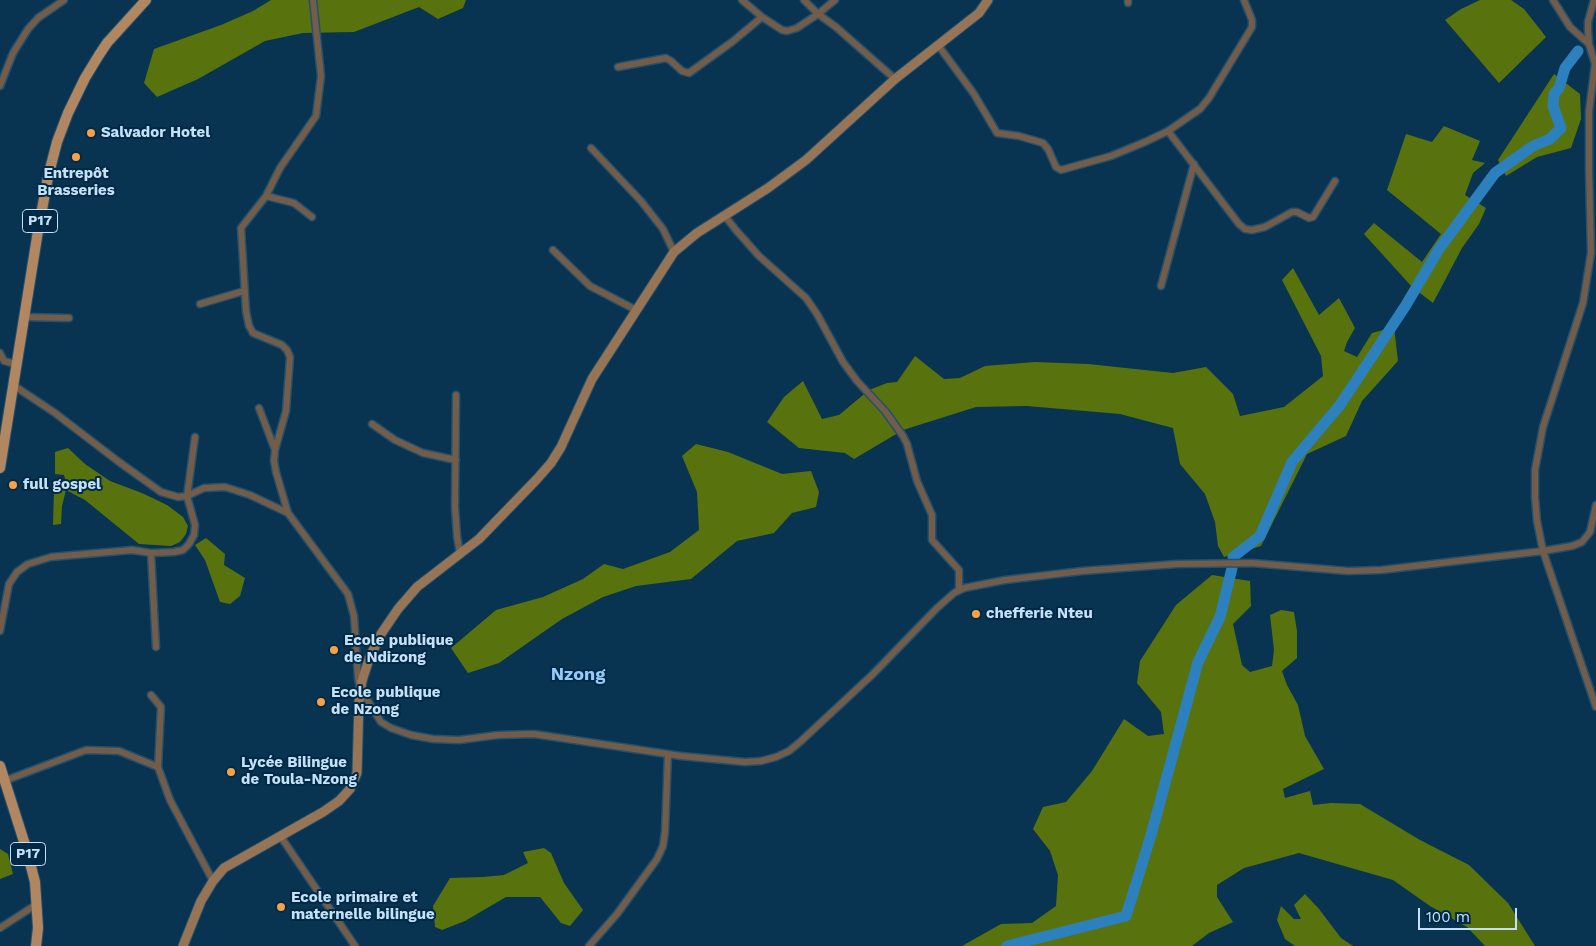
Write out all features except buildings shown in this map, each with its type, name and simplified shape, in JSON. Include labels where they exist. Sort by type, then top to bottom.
[{"type":"main road","name":"P17","points":[[0,468],[38,231],[57,142],[68,113],[85,78],[99,55],[146,0]]},
{"type":"main road","name":"P17","points":[[0,766],[35,882],[38,928],[36,946]]},
{"type":"street","points":[[0,86],[13,53],[28,29],[38,18],[64,0]]},
{"type":"street","points":[[275,450],[286,411],[290,357],[282,345],[253,333],[249,326],[244,291],[241,228],[244,221],[266,196],[280,168],[316,116],[321,76],[313,0]]},
{"type":"street","points":[[742,0],[762,17],[782,30],[788,31],[797,28],[836,0]]},
{"type":"street","points":[[804,0],[895,79]]},
{"type":"street","points":[[988,0],[979,13],[895,79],[806,160],[768,188],[697,233],[674,252],[592,379],[561,447],[551,464],[490,528],[460,554],[416,587],[381,634],[369,659],[360,688],[381,722],[391,728],[411,735],[433,739],[459,740],[498,735],[534,734],[668,754],[745,762],[761,761],[789,751],[842,704],[937,608],[959,590],[1005,580],[1158,565],[1229,563],[1348,570],[1381,570],[1543,551],[1572,546],[1582,542],[1590,532],[1596,506]]},
{"type":"street","points":[[938,45],[974,94],[997,133],[1019,136],[1043,143],[1058,170],[1061,170],[1111,156],[1168,131],[1200,109],[1209,98],[1252,28],[1252,20],[1244,0]]},
{"type":"street","points":[[1554,0],[1570,27],[1589,44]]},
{"type":"street","points":[[1594,0],[1588,22],[1589,44],[1595,64],[1595,82],[1589,111],[1591,253],[1583,303],[1543,427],[1535,470],[1535,497],[1537,521],[1543,551],[1596,707]]},
{"type":"street","points":[[618,67],[666,58],[671,60],[682,71],[689,73],[732,42],[762,17]]},
{"type":"street","points":[[1168,131],[1239,224],[1245,229],[1252,230],[1265,227],[1292,212],[1297,212],[1309,218],[1312,217],[1335,181]]},
{"type":"street","points":[[591,148],[618,175],[657,222],[668,238],[674,252]]},
{"type":"street","points":[[1161,286],[1194,164]]},
{"type":"street","points":[[266,196],[294,202],[312,217]]},
{"type":"street","points":[[726,216],[759,256],[806,298],[817,314],[843,362],[857,381],[885,411],[903,436],[916,481],[932,515],[932,540],[960,570],[959,590]]},
{"type":"street","points":[[553,250],[590,286],[636,310]]},
{"type":"street","points":[[200,304],[244,291]]},
{"type":"street","points":[[24,317],[69,318]]},
{"type":"street","points":[[0,353],[4,361],[16,364]]},
{"type":"street","points":[[13,386],[55,413],[161,492],[178,497],[187,496],[204,488],[225,487],[250,495],[288,513]]},
{"type":"street","points":[[456,395],[455,507],[460,554]]},
{"type":"street","points":[[183,946],[201,901],[212,881],[224,868],[281,837],[339,801],[350,789],[358,773],[360,688],[354,616],[348,594],[288,513],[276,472],[275,450],[259,408]]},
{"type":"street","points":[[372,424],[395,440],[423,453],[456,460]]},
{"type":"street","points":[[0,631],[9,584],[17,572],[28,564],[41,559],[64,556],[132,550],[151,553],[183,550],[194,535],[195,526],[187,496],[195,437]]},
{"type":"street","points":[[151,553],[156,648]]},
{"type":"street","points":[[151,695],[161,707],[158,767],[170,800],[212,881]]},
{"type":"street","points":[[4,781],[86,750],[119,751],[158,767]]},
{"type":"street","points":[[589,946],[618,914],[657,859],[663,846],[668,754]]},
{"type":"street","points":[[281,837],[354,946]]},
{"type":"street","points":[[1,926],[37,904]]},
{"type":"green space","points":[[271,0],[466,0],[463,8],[438,19],[419,7],[354,32],[303,33],[265,41],[198,79],[157,97],[144,83],[154,49],[221,25],[253,11]]},
{"type":"green space","points":[[1480,0],[1511,0],[1524,9],[1546,37],[1499,83],[1445,20],[1461,9]]},
{"type":"green space","points":[[1554,74],[1580,94],[1581,119],[1571,148],[1537,157],[1506,176],[1498,160]]},
{"type":"green space","points":[[1444,126],[1480,141],[1472,160],[1485,163],[1473,173],[1465,195],[1486,208],[1479,224],[1462,248],[1433,303],[1412,287],[1364,234],[1374,223],[1422,262],[1441,234],[1387,190],[1406,134],[1432,142]]},
{"type":"green space","points":[[1293,268],[1319,315],[1339,298],[1355,328],[1344,351],[1357,357],[1372,333],[1394,327],[1398,361],[1362,401],[1346,436],[1307,454],[1261,546],[1224,557],[1218,546],[1215,522],[1205,494],[1180,464],[1173,428],[1120,414],[1027,406],[976,407],[903,430],[854,459],[845,453],[799,448],[767,422],[784,397],[803,381],[822,419],[839,415],[869,390],[887,383],[897,382],[915,356],[944,379],[960,378],[985,366],[1035,362],[1088,364],[1173,373],[1206,367],[1233,394],[1240,416],[1284,407],[1323,376],[1321,356],[1282,280]]},
{"type":"green space","points":[[696,444],[728,452],[782,474],[811,471],[819,492],[816,507],[792,513],[774,533],[737,541],[691,579],[636,586],[603,597],[562,619],[499,663],[468,673],[451,648],[496,610],[543,597],[583,579],[604,564],[623,569],[670,552],[699,530],[697,492],[682,456]]},
{"type":"green space","points":[[68,448],[85,464],[110,481],[167,505],[183,517],[188,526],[186,534],[180,542],[171,546],[139,544],[85,500],[66,490],[62,506],[61,524],[53,525],[54,491],[66,482],[64,475],[55,474],[55,452]]},
{"type":"green space","points":[[206,538],[225,554],[224,565],[245,578],[240,596],[230,604],[220,602],[205,560],[195,545]]},
{"type":"green space","points":[[1212,575],[1250,581],[1251,606],[1233,624],[1242,665],[1250,672],[1272,666],[1274,650],[1270,615],[1281,610],[1294,612],[1297,631],[1297,658],[1282,671],[1298,705],[1305,736],[1324,769],[1283,789],[1285,798],[1310,791],[1313,805],[1331,803],[1360,804],[1420,840],[1469,865],[1508,903],[1535,946],[1485,946],[1467,927],[1430,906],[1393,880],[1299,853],[1244,868],[1217,885],[1217,897],[1233,922],[1209,933],[1192,946],[962,946],[1001,924],[1032,923],[1056,906],[1058,875],[1050,851],[1033,829],[1043,807],[1066,802],[1092,771],[1124,719],[1148,736],[1164,734],[1161,712],[1137,683],[1140,661],[1176,605]]},
{"type":"green space","points":[[544,848],[551,853],[564,883],[583,910],[570,926],[561,923],[540,897],[506,897],[465,921],[442,930],[435,927],[433,906],[450,878],[504,875],[528,863],[523,852]]},
{"type":"green space","points":[[0,849],[8,854],[13,874],[0,879]]},
{"type":"green space","points":[[1305,894],[1341,938],[1353,946],[1295,946],[1285,939],[1277,920],[1281,906],[1294,919],[1301,919],[1294,905]]},
{"type":"waterway","points":[[1233,557],[1260,536],[1292,462],[1340,405],[1406,305],[1439,249],[1495,173],[1533,146],[1550,139],[1561,128],[1553,106],[1554,94],[1559,88],[1565,68],[1578,51]]},
{"type":"waterway","points":[[1007,946],[1126,916],[1151,835],[1198,662],[1220,617],[1232,568]]},
{"type":"place","name":"Salvador Hotel","points":[[91,133]]},
{"type":"place","name":"Entrepôt Brasseries","points":[[76,157]]},
{"type":"place","name":"full gospel","points":[[13,485]]},
{"type":"place","name":"chefferie Nteu","points":[[976,614]]},
{"type":"place","name":"Ecole publique de Ndizong","points":[[334,650]]},
{"type":"place","name":"Ecole publique de Nzong","points":[[321,702]]},
{"type":"place","name":"Lycée Bilingue de Toula-Nzong","points":[[231,772]]},
{"type":"place","name":"Ecole primaire et maternelle bilingue","points":[[281,907]]},
{"type":"district","name":"Nzong","points":[[578,675]]}]
